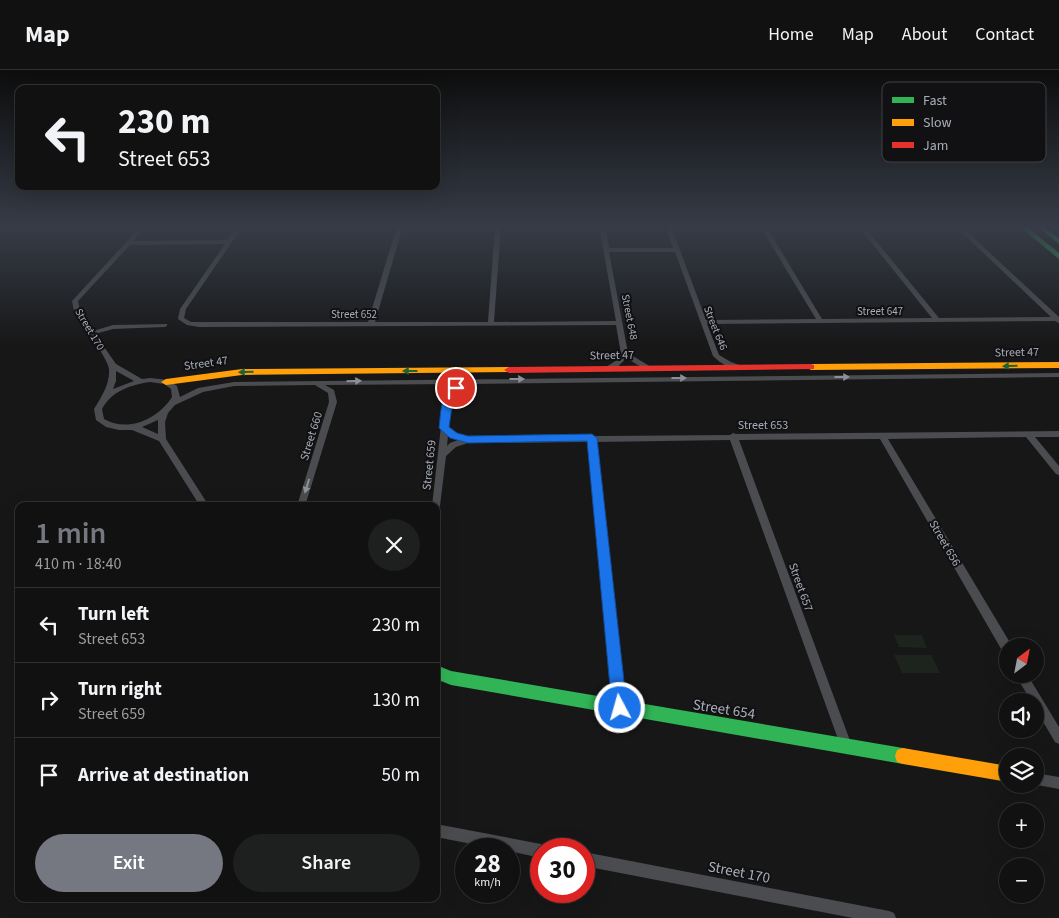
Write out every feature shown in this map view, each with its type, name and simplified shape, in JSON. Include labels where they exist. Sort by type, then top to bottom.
[{"type":"street","name":"Street 170","points":[[107,266],[75,301],[77,311],[113,366],[140,381]]},
{"type":"street","name":"Street 652","points":[[213,266],[183,309],[181,320],[189,324],[199,326],[620,323]]},
{"type":"street","points":[[371,324],[388,266]]},
{"type":"street","points":[[491,323],[495,266]]},
{"type":"street","name":"Street 648","points":[[609,266],[626,354],[648,369]]},
{"type":"street","name":"Street 646","points":[[681,266],[716,356],[728,364],[740,368]]},
{"type":"street","points":[[787,266],[820,321]]},
{"type":"street","points":[[893,266],[937,320]]},
{"type":"street","points":[[1000,266],[1058,320]]},
{"type":"street","name":"Street 647","points":[[703,322],[1058,320]]},
{"type":"street","points":[[92,333],[113,327],[165,325]]},
{"type":"street","name":"Street 648","points":[[609,369],[626,354]]},
{"type":"street","name":"Street 47","points":[[166,382],[242,372],[1059,365]]},
{"type":"street","points":[[113,366],[112,381],[106,397],[98,409],[100,420],[111,427],[130,427],[162,439]]},
{"type":"street","name":"Street 47","points":[[130,427],[148,422],[164,413],[174,403],[201,390],[217,386],[313,382],[1059,375]]},
{"type":"street","name":"Street 659","points":[[436,502],[444,428],[450,394],[462,384],[473,380]]},
{"type":"street","points":[[106,397],[121,387],[140,381],[166,382],[176,392],[174,403]]},
{"type":"street","name":"Street 660","points":[[302,502],[334,402],[333,396],[328,389],[313,382]]},
{"type":"street","points":[[164,413],[162,439],[202,502]]},
{"type":"street","name":"Street 653","points":[[444,428],[454,436],[468,440],[1059,434]]},
{"type":"street","points":[[1028,434],[1059,472]]},
{"type":"street","name":"Street 656","points":[[882,435],[1001,638]]},
{"type":"street","name":"Street 657","points":[[733,436],[846,746]]},
{"type":"street","points":[[592,438],[620,708]]},
{"type":"street","name":"Street 653","points":[[442,455],[453,445],[468,440]]},
{"type":"street","name":"Street 654","points":[[440,674],[450,678],[999,772]]},
{"type":"street","points":[[1026,683],[1059,738]]},
{"type":"street","points":[[1044,780],[1059,783]]},
{"type":"street","points":[[440,831],[530,849]]},
{"type":"street","name":"Street 170","points":[[595,861],[889,918]]},
{"type":"shaded area","points":[[894,635],[922,635],[927,648],[899,647]]},
{"type":"shaded area","points":[[894,655],[931,655],[940,673],[902,673]]},
{"type":"traffic: fast","points":[[440,674],[451,678],[903,756]]},
{"type":"traffic: slow","points":[[811,367],[1059,365]]},
{"type":"traffic: slow","points":[[166,382],[242,372],[509,370]]},
{"type":"traffic: slow","points":[[903,756],[999,772]]},
{"type":"traffic: jam","points":[[509,370],[811,367]]},
{"type":"route","points":[[456,388],[450,394],[448,400],[444,428],[454,436],[468,440],[592,438],[620,708]]}]
